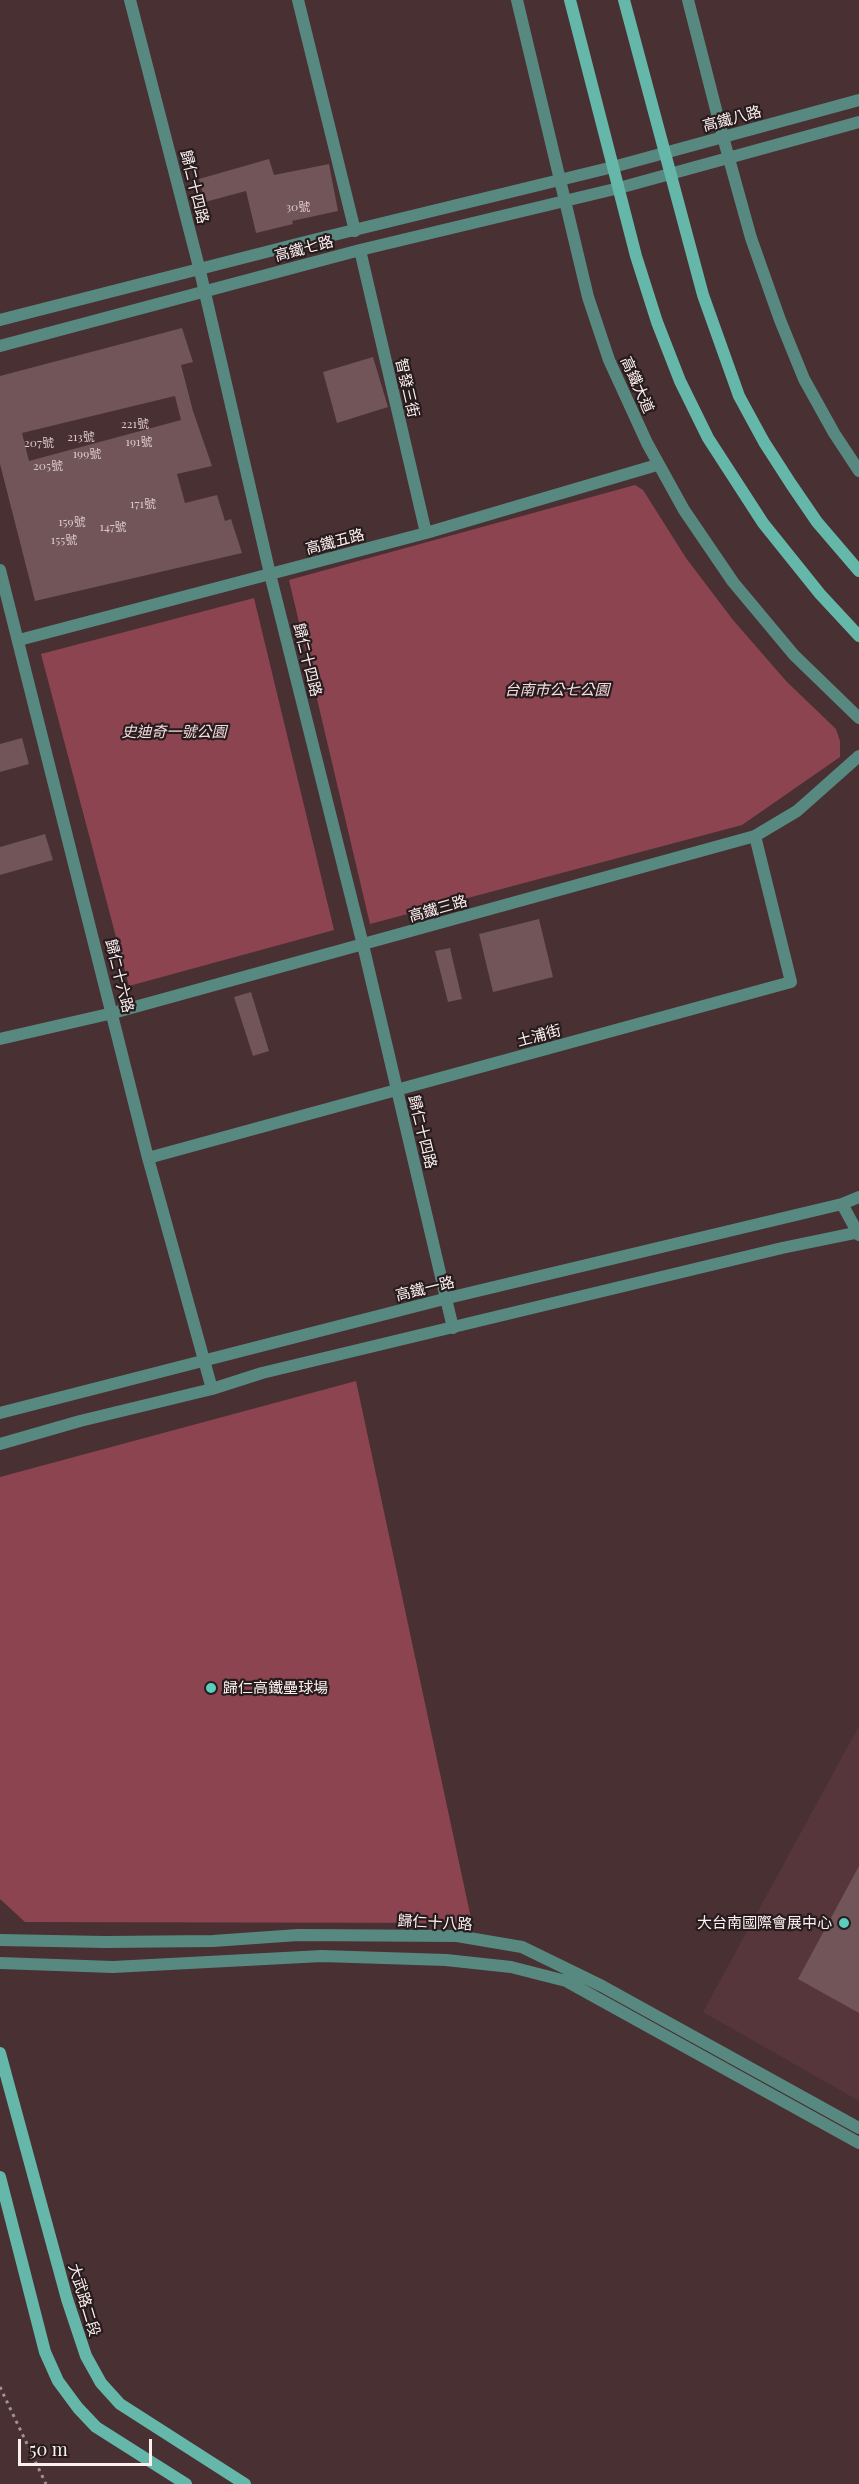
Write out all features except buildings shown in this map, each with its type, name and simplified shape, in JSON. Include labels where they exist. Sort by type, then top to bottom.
[{"type":"street","name":"歸仁十四路","points":[[130,0],[200,271],[270,574],[363,945],[396,1090],[448,1298],[453,1328]]},
{"type":"street","points":[[298,0],[355,231]]},
{"type":"street","name":"高鐵大道","points":[[517,0],[588,297],[605,349],[657,465],[715,557],[752,607],[794,654],[859,718]]},
{"type":"street","points":[[570,0],[613,167],[657,322],[680,381],[708,438],[762,523],[820,594],[859,636]]},
{"type":"street","points":[[624,0],[703,295],[739,396],[764,442],[817,522],[859,571]]},
{"type":"street","points":[[688,0],[751,238],[780,320],[804,379],[834,433],[859,471]]},
{"type":"street","name":"高鐵八路","points":[[613,167],[859,100]]},
{"type":"street","points":[[619,188],[859,122]]},
{"type":"street","name":"高鐵七路","points":[[0,320],[89,296],[200,271],[309,241],[613,167]]},
{"type":"street","name":"高鐵七路","points":[[0,346],[360,250],[619,188]]},
{"type":"street","name":"智發三街","points":[[360,250],[426,533]]},
{"type":"street","name":"高鐵五路","points":[[19,640],[426,533],[657,465]]},
{"type":"street","name":"歸仁十六路","points":[[0,570],[148,1158],[212,1389]]},
{"type":"street","name":"高鐵三路","points":[[0,1039],[113,1013],[755,836],[797,811],[859,756]]},
{"type":"street","name":"土浦街","points":[[148,1158],[791,982],[755,836]]},
{"type":"street","name":"高鐵一路","points":[[0,1413],[448,1298],[842,1204],[859,1197]]},
{"type":"street","points":[[0,1444],[80,1421],[212,1389],[262,1373],[782,1248],[858,1233],[842,1204]]},
{"type":"street","name":"歸仁十八路","points":[[0,1940],[116,1942],[213,1941],[298,1935],[458,1936],[522,1947],[613,1992],[859,2128]]},
{"type":"street","points":[[0,1963],[113,1967],[322,1956],[446,1960],[511,1967],[566,1982],[859,2144]]},
{"type":"street","name":"大武路二段","points":[[0,2053],[67,2299],[86,2356],[101,2383],[120,2404],[245,2484]]},
{"type":"street","points":[[0,2177],[45,2352],[58,2381],[96,2427],[186,2484]]},
{"type":"path","points":[[0,2387],[46,2484]]},
{"type":"shaded area","points":[[859,1726],[859,2101],[703,2012]]},
{"type":"green space","name":"台南市公七公園","points":[[635,485],[643,490],[686,558],[733,620],[787,682],[836,729],[840,741],[840,757],[742,825],[370,924],[289,580]]},
{"type":"green space","name":"史迪奇一號公園","points":[[254,598],[334,930],[129,986],[41,654]]},
{"type":"green space","name":"歸仁高鐵壘球場","points":[[356,1381],[472,1923],[25,1922],[0,1899],[0,1477]]},
{"type":"place","name":"歸仁高鐵壘球場","points":[[211,1688]]},
{"type":"place","name":"大台南國際會展中心","points":[[844,1923]]}]
